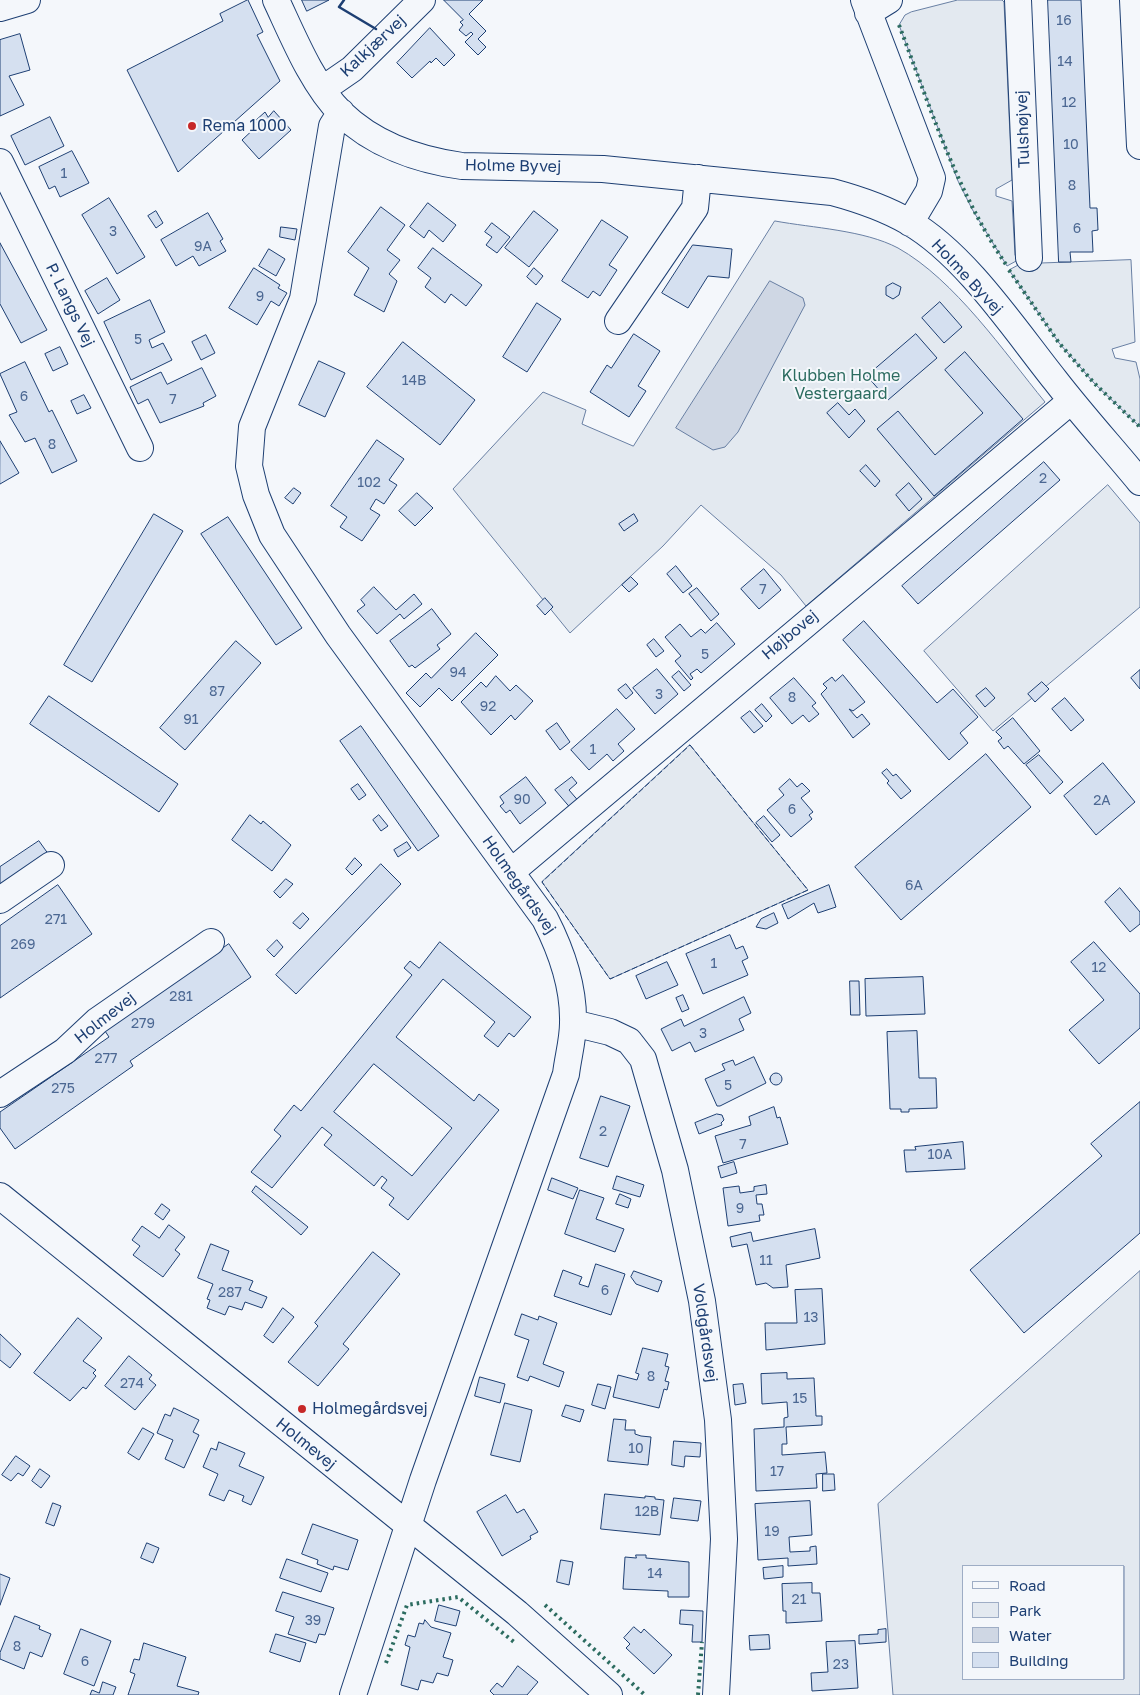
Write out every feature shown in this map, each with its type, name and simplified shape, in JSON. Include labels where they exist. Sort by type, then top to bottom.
[{"type":"street","points":[[0,8],[27,0]]},
{"type":"street","name":"Holme Byvej","points":[[276,0],[303,56],[341,112],[383,142],[412,155],[439,163],[462,166],[603,169],[832,192],[864,201],[910,222],[941,246],[983,289],[1071,400],[1140,482]]},
{"type":"street","name":"Kalkjærvej","points":[[323,88],[352,69],[422,0]]},
{"type":"street","name":"Tulshøjvej","points":[[1018,0],[1029,258]]},
{"type":"street","points":[[1133,0],[1140,146]]},
{"type":"street","points":[[874,4],[932,178],[929,191],[910,222]]},
{"type":"street","name":"Holmegårdsvej","points":[[341,112],[332,126],[303,299],[252,427],[249,466],[256,495],[272,535],[338,635],[545,919],[561,948],[569,976],[573,1023],[566,1074],[408,1525],[353,1695]]},
{"type":"street","name":"P. Langs Vej","points":[[0,162],[140,448]]},
{"type":"street","points":[[618,321],[695,208],[698,178]]},
{"type":"street","name":"Højbovej","points":[[511,872],[1071,400]]},
{"type":"street","points":[[0,900],[51,865]]},
{"type":"street","name":"Holmevej","points":[[0,1094],[65,1051],[97,1020],[210,942]]},
{"type":"street","name":"Voldgårdsvej","points":[[573,1023],[610,1032],[629,1041],[643,1059],[675,1170],[702,1301],[718,1420],[724,1539],[716,1695]]},
{"type":"street","name":"Holmevej","points":[[0,1196],[538,1630],[608,1695]]},
{"type":"green space","points":[[958,0],[1002,0],[1004,2],[1012,180],[996,189],[996,196],[1012,201],[1015,255],[1018,260],[1007,266],[972,209],[958,181],[899,25],[905,15],[911,12]]},
{"type":"green space","name":"Klubben Holme Vestergaard","points":[[775,221],[838,230],[870,237],[898,248],[919,262],[978,318],[1045,402],[806,606],[781,575],[701,505],[663,546],[570,633],[453,489],[543,392],[586,410],[582,424],[633,446]]},
{"type":"green space","points":[[1131,260],[1135,342],[1112,349],[1115,358],[1136,362],[1140,379],[1140,427],[1094,383],[1059,343],[1009,270],[1020,264]]},
{"type":"green space","points":[[1108,485],[1140,523],[1140,607],[993,731],[924,651]]},
{"type":"green space","points":[[690,745],[808,890],[610,979],[542,882]]},
{"type":"green space","points":[[1140,1271],[1140,1695],[893,1695],[878,1504]]},
{"type":"water","points":[[770,281],[803,298],[805,305],[738,432],[725,447],[713,450],[676,428]]},
{"type":"building","name":"Rema 1000","points":[[248,0],[263,32],[257,35],[280,81],[178,172],[127,70],[223,21],[220,14]]},
{"type":"building","points":[[302,0],[329,0],[307,11]]},
{"type":"building","points":[[444,0],[483,0],[469,14],[486,31],[478,39],[486,47],[478,55],[465,42],[473,34],[471,32],[466,36],[459,30],[463,25],[460,22],[463,20]]},
{"type":"building","points":[[1048,0],[1081,0],[1090,208],[1097,208],[1098,230],[1092,231],[1093,252],[1070,252],[1071,262],[1059,262]]},
{"type":"building","points":[[430,28],[455,55],[444,66],[436,58],[431,63],[430,61],[412,78],[397,63]]},
{"type":"building","points":[[20,34],[30,70],[9,76],[24,105],[0,116],[0,40]]},
{"type":"building","points":[[274,111],[291,130],[259,159],[242,140],[258,125],[255,121],[265,112],[268,117]]},
{"type":"building","points":[[50,117],[64,146],[25,165],[11,136]]},
{"type":"building","points":[[72,151],[89,183],[60,197],[55,186],[49,189],[39,167]]},
{"type":"building","points":[[109,198],[145,257],[117,274],[82,215]]},
{"type":"building","points":[[428,203],[456,225],[443,242],[429,230],[424,238],[410,227]]},
{"type":"building","points":[[381,207],[405,225],[387,250],[400,260],[389,274],[397,281],[384,312],[354,295],[369,268],[348,252]]},
{"type":"building","points":[[156,211],[163,223],[156,228],[148,216]]},
{"type":"building","points":[[534,211],[558,230],[529,267],[505,248]]},
{"type":"building","points":[[208,213],[223,239],[220,241],[226,251],[199,266],[193,256],[176,266],[161,240]]},
{"type":"building","points":[[602,220],[628,237],[609,265],[617,270],[600,296],[593,291],[588,298],[562,281]]},
{"type":"building","points":[[492,223],[510,237],[497,253],[486,245],[492,237],[485,232]]},
{"type":"building","points":[[281,227],[297,229],[295,240],[280,237]]},
{"type":"building","points":[[0,243],[47,330],[21,343],[0,304]]},
{"type":"building","points":[[693,245],[732,249],[729,278],[708,276],[688,308],[662,293]]},
{"type":"building","points":[[433,248],[482,285],[466,306],[451,294],[445,303],[425,287],[431,278],[418,268]]},
{"type":"building","points":[[269,249],[285,259],[276,276],[259,266]]},
{"type":"building","points":[[254,268],[280,285],[278,288],[287,293],[279,306],[271,301],[257,325],[229,308]]},
{"type":"building","points":[[534,268],[543,276],[536,285],[527,277]]},
{"type":"building","points":[[107,278],[120,300],[98,314],[85,291]]},
{"type":"building","points":[[893,283],[901,287],[899,295],[893,299],[886,295],[886,287]]},
{"type":"building","points":[[150,300],[165,332],[149,340],[152,348],[163,343],[172,360],[131,380],[104,322]]},
{"type":"building","points":[[940,302],[962,327],[944,343],[922,318]]},
{"type":"building","points":[[537,303],[561,319],[527,372],[503,357]]},
{"type":"building","points":[[634,334],[660,351],[638,386],[646,391],[629,417],[590,392],[607,365],[611,368]]},
{"type":"building","points":[[916,334],[937,358],[888,400],[867,376]]},
{"type":"building","points":[[206,335],[215,353],[201,360],[192,342]]},
{"type":"building","points":[[403,342],[475,400],[440,445],[367,387]]},
{"type":"building","points":[[60,347],[68,364],[53,371],[45,354]]},
{"type":"building","points":[[965,352],[1023,419],[934,496],[877,429],[898,411],[935,455],[983,413],[945,370]]},
{"type":"building","points":[[319,361],[345,373],[325,417],[299,405]]},
{"type":"building","points":[[25,362],[49,412],[52,410],[77,461],[52,473],[35,438],[25,442],[9,415],[17,412],[0,374]]},
{"type":"building","points":[[202,368],[216,396],[203,403],[204,406],[160,423],[148,399],[138,404],[130,387],[161,372],[167,384]]},
{"type":"building","points":[[84,395],[91,408],[77,414],[71,401]]},
{"type":"building","points":[[838,403],[849,415],[855,409],[865,421],[849,438],[827,413]]},
{"type":"building","points":[[377,440],[404,459],[389,480],[397,485],[384,504],[376,499],[370,509],[380,515],[362,541],[340,527],[347,517],[331,506]]},
{"type":"building","points":[[0,441],[19,473],[0,484]]},
{"type":"building","points":[[1044,462],[1060,480],[918,604],[902,586]]},
{"type":"building","points":[[866,465],[880,481],[875,487],[860,471]]},
{"type":"building","points":[[909,483],[922,499],[909,511],[896,495]]},
{"type":"building","points":[[294,488],[301,493],[293,504],[285,498]]},
{"type":"building","points":[[417,493],[433,508],[415,526],[399,511]]},
{"type":"building","points":[[154,514],[183,531],[92,682],[64,665]]},
{"type":"building","points":[[634,514],[638,521],[624,531],[619,524]]},
{"type":"building","points":[[228,517],[302,628],[276,645],[201,534]]},
{"type":"building","points":[[676,566],[692,586],[683,593],[667,574]]},
{"type":"building","points":[[764,569],[781,590],[759,609],[741,589]]},
{"type":"building","points":[[631,577],[638,584],[629,592],[622,585]]},
{"type":"building","points":[[374,587],[396,610],[414,594],[422,604],[404,619],[400,614],[377,634],[357,611],[365,605],[361,600]]},
{"type":"building","points":[[697,588],[719,614],[711,621],[689,594]]},
{"type":"building","points":[[545,598],[553,607],[545,615],[537,606]]},
{"type":"building","points":[[432,609],[451,634],[437,645],[440,649],[415,668],[412,665],[409,667],[390,641]]},
{"type":"building","points":[[864,621],[937,703],[953,689],[978,717],[960,733],[968,743],[949,760],[843,640]]},
{"type":"building","points":[[717,623],[735,644],[701,673],[697,669],[690,674],[693,678],[691,680],[675,661],[681,656],[665,637],[680,624],[691,637],[701,629],[705,633]]},
{"type":"building","points":[[476,633],[498,655],[452,701],[439,688],[420,707],[406,693],[426,673],[431,678]]},
{"type":"building","points":[[654,639],[664,651],[656,657],[647,645]]},
{"type":"building","points":[[236,641],[261,663],[185,750],[160,728]]},
{"type":"building","points":[[657,669],[678,694],[655,714],[633,688]]},
{"type":"building","points":[[1140,670],[1140,689],[1131,678]]},
{"type":"building","points":[[679,671],[691,685],[684,691],[672,677]]},
{"type":"building","points":[[843,675],[865,702],[853,711],[849,709],[857,718],[862,714],[870,724],[853,738],[821,694],[827,688],[823,684],[832,677],[835,681]]},
{"type":"building","points":[[496,676],[510,691],[516,685],[533,701],[515,720],[511,715],[491,735],[461,702],[481,682],[486,687]]},
{"type":"building","points":[[794,678],[816,703],[812,706],[819,714],[809,722],[803,715],[792,724],[770,698]]},
{"type":"building","points":[[1042,682],[1049,689],[1035,702],[1028,694]]},
{"type":"building","points":[[626,684],[633,693],[626,699],[618,690]]},
{"type":"building","points":[[986,688],[995,698],[985,707],[976,696]]},
{"type":"building","points":[[49,696],[178,784],[159,812],[30,724]]},
{"type":"building","points":[[1065,698],[1084,720],[1071,731],[1052,709]]},
{"type":"building","points":[[762,704],[772,716],[766,722],[755,710]]},
{"type":"building","points":[[617,709],[635,729],[618,744],[624,751],[613,761],[607,754],[589,770],[571,750]]},
{"type":"building","points":[[750,711],[763,726],[754,733],[741,718]]},
{"type":"building","points":[[1013,718],[1040,751],[1024,764],[1008,746],[1004,749],[998,741],[1002,738],[996,732]]},
{"type":"building","points":[[557,723],[570,742],[560,750],[546,731]]},
{"type":"building","points":[[361,726],[439,836],[418,851],[340,741]]},
{"type":"building","points":[[986,754],[1031,807],[901,920],[855,867]]},
{"type":"building","points":[[1039,755],[1063,782],[1050,794],[1026,765]]},
{"type":"building","points":[[1103,763],[1135,802],[1096,835],[1064,796]]},
{"type":"building","points":[[887,769],[893,776],[896,774],[911,791],[901,799],[887,783],[889,781],[882,773]]},
{"type":"building","points":[[526,777],[546,803],[520,824],[510,810],[506,813],[500,806],[504,803],[500,797]]},
{"type":"building","points":[[572,777],[577,783],[569,790],[581,804],[573,811],[555,790]]},
{"type":"building","points":[[790,779],[797,787],[802,783],[810,791],[801,798],[813,812],[809,815],[812,819],[791,837],[767,810],[784,795],[779,789]]},
{"type":"building","points":[[358,784],[366,795],[359,800],[351,789]]},
{"type":"building","points":[[250,815],[261,824],[263,821],[291,845],[272,871],[232,840]]},
{"type":"building","points":[[379,815],[388,826],[381,831],[373,820]]},
{"type":"building","points":[[764,816],[780,835],[772,842],[756,823]]},
{"type":"building","points":[[39,841],[49,855],[0,888],[0,867]]},
{"type":"building","points":[[407,842],[411,848],[398,857],[394,850]]},
{"type":"building","points":[[355,858],[362,865],[352,875],[346,869]]},
{"type":"building","points":[[381,864],[401,884],[296,994],[276,975]]},
{"type":"building","points":[[286,879],[293,884],[280,898],[274,892]]},
{"type":"building","points":[[58,885],[92,934],[0,998],[0,926]]},
{"type":"building","points":[[829,885],[836,907],[818,913],[814,903],[788,919],[782,905]]},
{"type":"building","points":[[1120,888],[1140,912],[1140,924],[1130,932],[1105,902]]},
{"type":"building","points":[[303,913],[309,919],[300,929],[293,923]]},
{"type":"building","points":[[774,913],[778,923],[766,929],[756,927],[761,919]]},
{"type":"building","points":[[730,935],[736,949],[743,946],[748,958],[742,961],[748,975],[703,994],[686,954]]},
{"type":"building","points":[[277,940],[283,947],[274,957],[267,950]]},
{"type":"building","points":[[440,942],[531,1017],[514,1037],[509,1033],[498,1047],[484,1036],[495,1022],[443,979],[396,1037],[474,1101],[479,1094],[499,1110],[408,1220],[389,1205],[394,1198],[381,1188],[387,1180],[382,1176],[374,1186],[324,1145],[332,1135],[322,1127],[272,1188],[251,1172],[281,1136],[274,1130],[294,1105],[301,1111],[412,975],[404,968],[410,961],[419,968]],"holes":[[[374,1064],[452,1128],[412,1176],[334,1112]]]},
{"type":"building","points":[[1094,942],[1140,994],[1140,1028],[1099,1064],[1069,1030],[1104,1000],[1071,962]]},
{"type":"building","points":[[229,944],[251,977],[130,1061],[133,1066],[15,1149],[0,1128],[0,1112],[109,1037],[105,1031]]},
{"type":"building","points":[[667,962],[678,985],[646,999],[636,976]]},
{"type":"building","points":[[923,977],[925,1014],[866,1016],[865,979]]},
{"type":"building","points":[[850,981],[859,981],[860,1015],[851,1015]]},
{"type":"building","points":[[683,995],[689,1009],[682,1012],[676,998]]},
{"type":"building","points":[[744,997],[751,1013],[739,1019],[744,1030],[695,1052],[690,1042],[672,1051],[661,1029],[681,1019],[684,1026]]},
{"type":"building","points":[[917,1031],[919,1078],[936,1078],[937,1108],[909,1109],[909,1112],[901,1112],[901,1109],[890,1109],[887,1032]]},
{"type":"building","points":[[754,1057],[766,1083],[717,1106],[705,1079],[725,1070],[722,1064],[733,1060],[735,1065]]},
{"type":"building","points":[[774,1073],[778,1073],[782,1079],[778,1085],[774,1085],[770,1081],[770,1077]]},
{"type":"building","points":[[601,1096],[630,1106],[608,1167],[580,1158]]},
{"type":"building","points":[[1140,1102],[1140,1233],[1024,1333],[970,1270],[1102,1156],[1091,1144]]},
{"type":"building","points":[[774,1107],[777,1118],[780,1117],[788,1144],[723,1163],[715,1136],[751,1125],[749,1117]]},
{"type":"building","points":[[717,1114],[722,1115],[724,1120],[721,1123],[722,1125],[699,1134],[695,1123]]},
{"type":"building","points":[[963,1142],[965,1169],[906,1172],[904,1150],[916,1150],[915,1147]]},
{"type":"building","points":[[734,1162],[737,1173],[721,1178],[718,1167]]},
{"type":"building","points":[[617,1176],[644,1185],[640,1197],[613,1189]]},
{"type":"building","points":[[552,1178],[578,1188],[573,1199],[548,1190]]},
{"type":"building","points":[[766,1185],[767,1194],[756,1195],[757,1204],[762,1204],[764,1215],[759,1215],[760,1221],[728,1226],[723,1188],[739,1186],[740,1193],[754,1191],[754,1187]]},
{"type":"building","points":[[256,1186],[308,1227],[301,1235],[252,1192]]},
{"type":"building","points":[[580,1190],[604,1198],[596,1219],[624,1229],[615,1252],[565,1234]]},
{"type":"building","points":[[620,1194],[631,1199],[628,1208],[616,1204]]},
{"type":"building","points":[[162,1204],[170,1210],[163,1220],[155,1214]]},
{"type":"building","points":[[169,1225],[185,1237],[175,1250],[180,1254],[163,1277],[133,1255],[140,1246],[132,1240],[142,1226],[159,1238]]},
{"type":"building","points":[[815,1229],[820,1258],[786,1265],[788,1287],[773,1288],[766,1283],[756,1285],[747,1244],[732,1247],[730,1237],[751,1232],[753,1241]]},
{"type":"building","points":[[211,1244],[229,1251],[222,1270],[253,1281],[249,1290],[267,1297],[262,1308],[245,1302],[242,1310],[229,1306],[225,1315],[207,1308],[210,1300],[207,1299],[213,1284],[198,1278]]},
{"type":"building","points":[[373,1252],[400,1274],[343,1344],[349,1349],[318,1386],[288,1362],[318,1326],[315,1323]]},
{"type":"building","points":[[596,1264],[625,1274],[611,1315],[554,1296],[563,1270],[582,1277],[579,1284],[588,1287]]},
{"type":"building","points":[[634,1271],[662,1281],[658,1292],[636,1284],[631,1277]]},
{"type":"building","points":[[822,1289],[825,1344],[766,1350],[765,1323],[797,1323],[795,1290]]},
{"type":"building","points":[[283,1308],[294,1317],[273,1343],[264,1336]]},
{"type":"building","points":[[522,1314],[538,1320],[539,1316],[557,1323],[543,1364],[564,1372],[559,1387],[530,1376],[528,1381],[517,1377],[529,1340],[515,1335]]},
{"type":"building","points":[[78,1318],[102,1338],[83,1361],[96,1370],[93,1373],[96,1376],[86,1389],[83,1387],[70,1401],[34,1373]]},
{"type":"building","points":[[0,1334],[21,1354],[10,1368],[0,1360]]},
{"type":"building","points":[[643,1348],[668,1354],[665,1366],[669,1367],[665,1381],[669,1382],[667,1390],[664,1389],[659,1408],[613,1397],[618,1375],[637,1380],[639,1374],[636,1373]]},
{"type":"building","points":[[129,1356],[152,1375],[149,1379],[156,1385],[135,1410],[105,1386]]},
{"type":"building","points":[[787,1373],[787,1379],[814,1378],[816,1416],[822,1416],[822,1425],[786,1427],[787,1444],[782,1444],[782,1455],[825,1452],[827,1473],[816,1474],[817,1488],[756,1491],[754,1429],[784,1427],[784,1418],[788,1417],[787,1402],[762,1404],[761,1374]]},
{"type":"building","points":[[480,1377],[505,1384],[500,1403],[475,1396]]},
{"type":"building","points":[[598,1384],[611,1387],[605,1409],[592,1405]]},
{"type":"building","points":[[743,1384],[746,1403],[735,1405],[733,1385]]},
{"type":"building","points":[[505,1403],[532,1410],[520,1462],[491,1455]]},
{"type":"building","points":[[566,1405],[584,1410],[580,1422],[562,1416]]},
{"type":"building","points":[[174,1408],[199,1420],[193,1432],[199,1435],[184,1468],[165,1459],[173,1440],[157,1433],[165,1414],[170,1416]]},
{"type":"building","points":[[614,1419],[626,1420],[625,1430],[635,1430],[635,1434],[651,1437],[648,1465],[608,1461]]},
{"type":"building","points":[[143,1428],[154,1434],[139,1460],[128,1453]]},
{"type":"building","points":[[674,1441],[701,1443],[700,1457],[685,1456],[684,1467],[672,1465]]},
{"type":"building","points":[[219,1442],[245,1453],[239,1466],[264,1477],[251,1505],[242,1501],[244,1496],[229,1490],[224,1501],[209,1495],[218,1474],[203,1467],[211,1448],[216,1450]]},
{"type":"building","points":[[16,1456],[30,1466],[23,1476],[18,1473],[11,1481],[2,1475]]},
{"type":"building","points":[[40,1469],[50,1476],[41,1488],[32,1481]]},
{"type":"building","points":[[823,1474],[834,1474],[835,1490],[823,1491]]},
{"type":"building","points":[[605,1494],[645,1498],[645,1496],[655,1497],[655,1499],[664,1500],[660,1535],[601,1529]]},
{"type":"building","points":[[506,1495],[517,1513],[524,1509],[538,1532],[530,1536],[531,1539],[502,1556],[477,1512]]},
{"type":"building","points":[[674,1498],[701,1501],[698,1521],[671,1518]]},
{"type":"building","points":[[810,1501],[812,1535],[789,1537],[790,1552],[810,1551],[810,1547],[816,1546],[817,1564],[788,1566],[788,1558],[758,1560],[755,1504]]},
{"type":"building","points":[[53,1503],[61,1506],[54,1526],[46,1523]]},
{"type":"building","points":[[313,1524],[358,1540],[348,1570],[334,1566],[333,1570],[317,1564],[318,1560],[302,1554]]},
{"type":"building","points":[[147,1543],[159,1548],[153,1563],[141,1558]]},
{"type":"building","points":[[636,1555],[646,1555],[646,1558],[689,1562],[689,1597],[668,1597],[668,1591],[623,1589],[625,1557],[636,1558]]},
{"type":"building","points":[[287,1559],[328,1573],[321,1592],[280,1578]]},
{"type":"building","points":[[561,1560],[573,1562],[569,1585],[557,1582]]},
{"type":"building","points":[[783,1566],[783,1577],[764,1579],[763,1568]]},
{"type":"building","points":[[0,1574],[10,1578],[0,1605]]},
{"type":"building","points":[[812,1583],[812,1593],[820,1593],[822,1621],[786,1623],[786,1611],[783,1611],[782,1584]]},
{"type":"building","points":[[283,1592],[334,1608],[325,1635],[319,1634],[316,1643],[288,1634],[294,1617],[276,1611]]},
{"type":"building","points":[[439,1605],[460,1611],[456,1626],[435,1621]]},
{"type":"building","points":[[681,1610],[703,1611],[702,1642],[692,1642],[693,1625],[680,1624]]},
{"type":"building","points":[[15,1616],[40,1626],[39,1629],[51,1634],[42,1657],[30,1652],[24,1669],[0,1659],[0,1653]]},
{"type":"building","points":[[425,1620],[431,1627],[451,1633],[443,1657],[453,1660],[448,1676],[437,1673],[433,1683],[421,1680],[418,1690],[401,1685],[410,1647],[405,1645],[408,1635],[415,1637],[419,1623],[423,1624]]},
{"type":"building","points":[[634,1627],[641,1633],[644,1629],[672,1655],[654,1674],[626,1648],[630,1644],[624,1638]]},
{"type":"building","points":[[81,1629],[111,1641],[94,1686],[64,1674]]},
{"type":"building","points":[[886,1629],[886,1642],[859,1644],[859,1635],[878,1634],[878,1630]]},
{"type":"building","points":[[276,1634],[306,1643],[300,1662],[270,1652]]},
{"type":"building","points":[[769,1635],[770,1649],[750,1650],[749,1636]]},
{"type":"building","points":[[855,1641],[858,1688],[812,1691],[811,1673],[828,1672],[826,1642]]},
{"type":"building","points":[[144,1643],[186,1657],[177,1686],[199,1692],[198,1695],[128,1695],[135,1674],[130,1672],[134,1659],[139,1660]]},
{"type":"building","points":[[518,1666],[538,1682],[527,1695],[494,1695],[490,1691],[497,1683],[502,1687]]},
{"type":"building","points":[[103,1682],[116,1687],[113,1695],[90,1695],[92,1690],[99,1693]]},
{"type":"hedge","points":[[899,25],[959,179],[973,209],[1007,266]]},
{"type":"hedge","points":[[1009,270],[1059,343],[1094,383],[1140,427]]},
{"type":"hedge","points":[[386,1663],[407,1605],[458,1597],[514,1642]]},
{"type":"hedge","points":[[545,1605],[645,1695]]},
{"type":"hedge","points":[[698,1695],[702,1642]]},
{"type":"fence","points":[[690,745],[808,890],[610,979],[542,882],[690,745]]},
{"type":"wall","points":[[344,0],[339,7],[376,29]]},
{"type":"place","name":"Rema 1000","points":[[192,126]]},
{"type":"place","name":"Holmegårdsvej","points":[[302,1409]]}]
